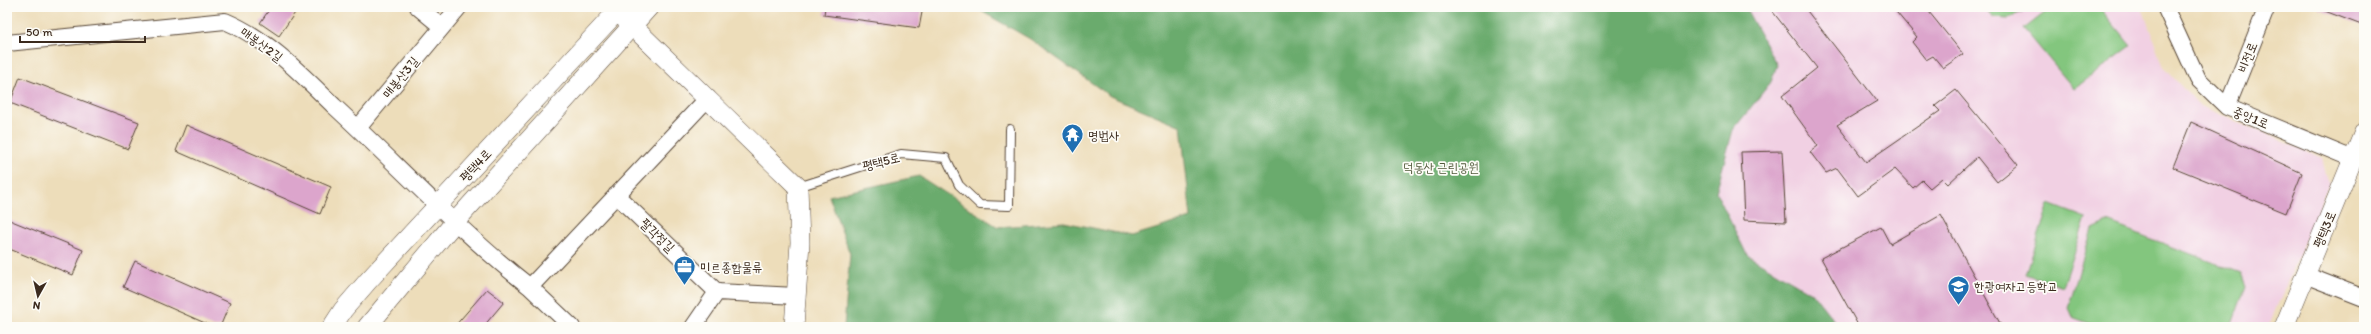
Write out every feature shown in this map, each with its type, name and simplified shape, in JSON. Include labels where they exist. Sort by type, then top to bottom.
[{"type":"street","points":[[418,7],[441,26]]},
{"type":"street","name":"매봉산3길","points":[[358,128],[441,26],[459,7]]},
{"type":"street","name":"평택4로","points":[[367,327],[454,223],[649,7]]},
{"type":"street","name":"중앙1로","points":[[2165,7],[2198,79],[2227,108],[2359,161]]},
{"type":"street","name":"비전로","points":[[2227,108],[2267,7]]},
{"type":"street","points":[[617,8],[632,26],[708,98],[798,187],[800,243],[794,327]]},
{"type":"street","name":"평택4로","points":[[332,327],[343,310],[617,8]]},
{"type":"street","name":"매봉산2길","points":[[7,43],[225,21],[241,27],[276,52],[358,128],[454,223]]},
{"type":"street","points":[[530,287],[708,98]]},
{"type":"street","name":"평택3로","points":[[2284,327],[2305,275],[2359,161],[2364,132]]},
{"type":"street","name":"팔각정길","points":[[616,195],[717,292]]},
{"type":"street","points":[[454,223],[530,287],[572,327]]},
{"type":"street","points":[[2305,275],[2364,298]]},
{"type":"street","points":[[693,327],[717,292],[796,296]]},
{"type":"lane","name":"평택5로","points":[[798,187],[901,154],[946,158],[959,185],[980,205],[1009,206],[1010,129]]},
{"type":"shaded area","points":[[1745,7],[2142,7],[2162,65],[2198,105],[2322,158],[2329,185],[2268,327],[1839,327],[1813,294],[1747,255],[1716,192],[1733,130],[1770,82],[1777,65]]},
{"type":"green space","name":"덕동산 근린공원","points":[[974,7],[1745,7],[1777,65],[1771,82],[1733,130],[1716,192],[1747,255],[1813,294],[1839,327],[844,327],[850,254],[829,196],[919,176],[998,227],[1064,222],[1132,236],[1191,218],[1181,126],[1110,96],[1030,39]]},
{"type":"green space","points":[[1984,7],[2033,7],[2008,18],[1993,17]]},
{"type":"green space","points":[[2052,7],[2099,7],[2131,46],[2074,89],[2024,29]]},
{"type":"green space","points":[[2049,204],[2086,218],[2063,287],[2026,274]]},
{"type":"green space","points":[[2107,222],[2241,273],[2246,286],[2231,327],[2099,327],[2072,317],[2068,308],[2092,229]]},
{"type":"building","points":[[271,7],[299,7],[279,36],[260,23]]},
{"type":"building","points":[[825,7],[923,7],[919,28],[824,15]]},
{"type":"building","points":[[1769,7],[1804,7],[1877,101],[1837,125],[1866,162],[1940,111],[1935,106],[1956,90],[2018,165],[1997,182],[1977,157],[1948,184],[1942,178],[1930,188],[1922,180],[1913,188],[1895,169],[1858,196],[1837,168],[1826,173],[1810,152],[1818,146],[1782,96],[1817,68]]},
{"type":"building","points":[[1892,7],[1925,7],[1963,54],[1943,68],[1933,56],[1926,60],[1912,42],[1917,37]]},
{"type":"building","points":[[2364,7],[2364,26],[2317,8]]},
{"type":"building","points":[[20,77],[139,122],[128,149],[10,103]]},
{"type":"building","points":[[2191,122],[2302,173],[2286,213],[2173,167]]},
{"type":"building","points":[[186,125],[331,187],[320,214],[176,151]]},
{"type":"building","points":[[1782,151],[1786,222],[1744,220],[1741,152]]},
{"type":"building","points":[[1941,215],[2002,327],[1859,327],[1821,258],[1881,227],[1890,244]]},
{"type":"building","points":[[7,219],[83,250],[73,275],[7,248]]},
{"type":"building","points":[[135,261],[230,303],[220,327],[214,327],[123,287]]},
{"type":"building","points":[[487,289],[504,302],[483,327],[454,327]]},
{"type":"place","name":"명법사","points":[[1073,154]]},
{"type":"place","name":"미르종합물류","points":[[684,286]]},
{"type":"place","name":"한광여자고등학교","points":[[1958,306]]}]
